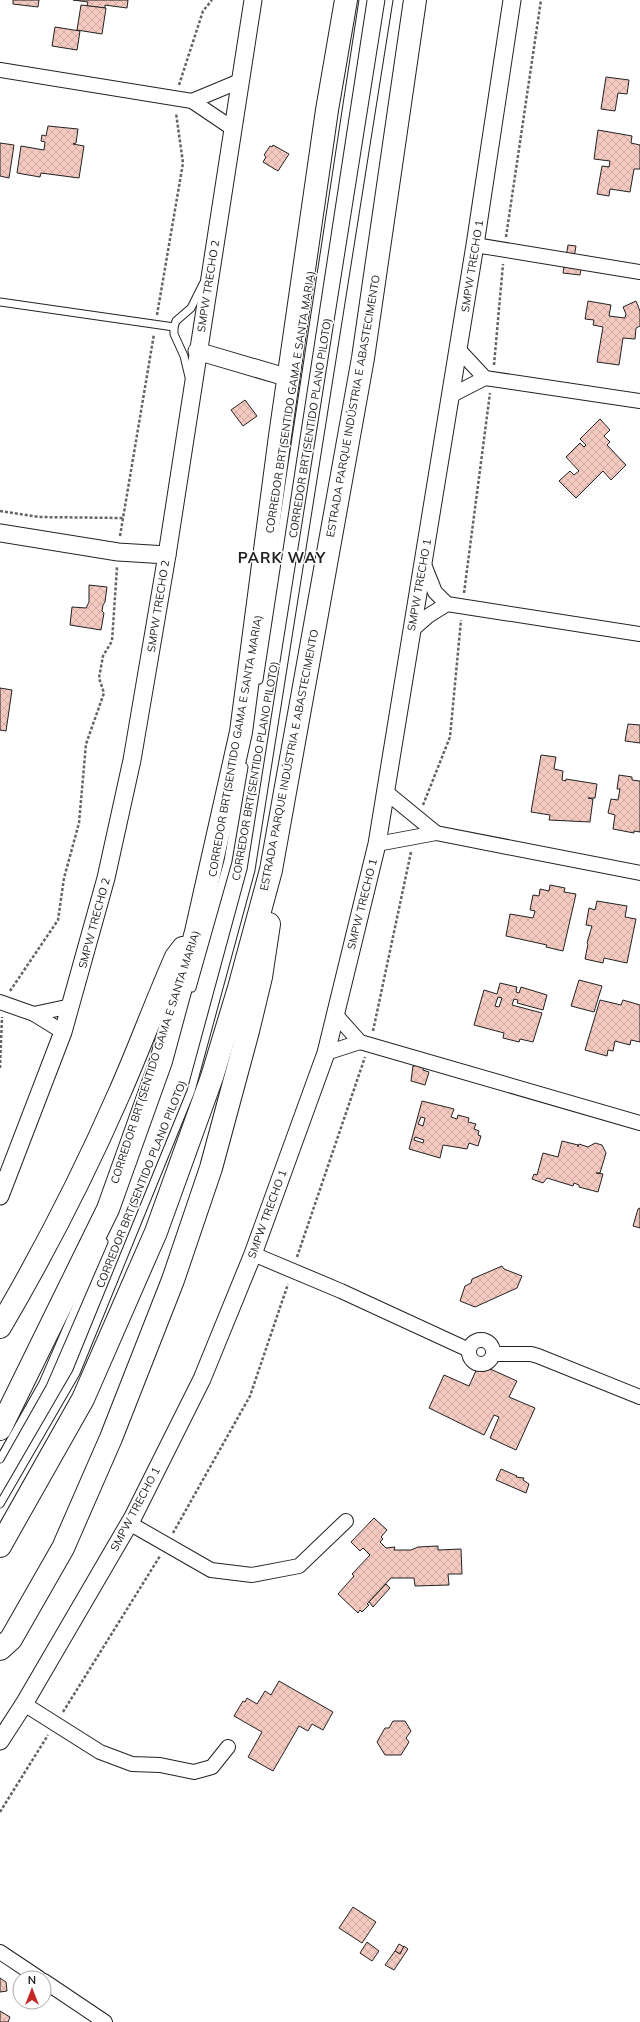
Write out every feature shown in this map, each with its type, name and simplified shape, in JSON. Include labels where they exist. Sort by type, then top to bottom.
[{"type":"highway","points":[[0,1429],[108,1209],[161,1061],[196,932],[241,732],[327,110],[346,0]]},
{"type":"highway","name":"ESTRADA PARQUE INDÚSTRIA E ABASTECIMENTO","points":[[0,1546],[83,1399],[156,1232],[212,1076],[239,988],[271,870],[363,358],[415,0]]},
{"type":"highway","points":[[5,1644],[63,1548],[111,1438],[173,1280],[215,1152],[261,977],[270,920],[271,870]]},
{"type":"highway","points":[[0,1327],[33,1270],[91,1154],[119,1094],[176,957],[196,932]]},
{"type":"street","name":"SMPW TRECHO 2","points":[[0,1196],[63,1032],[71,1006],[106,878],[132,760],[167,555],[252,0]]},
{"type":"street","name":"SMPW TRECHO 1","points":[[0,1741],[24,1704],[129,1523],[202,1379],[253,1254],[326,1053],[377,844],[475,246],[512,0]]},
{"type":"street","points":[[0,70],[192,102],[232,128]]},
{"type":"street","points":[[192,102],[240,81]]},
{"type":"street","points":[[475,246],[640,271]]},
{"type":"street","points":[[458,349],[485,378]]},
{"type":"street","points":[[198,351],[289,378]]},
{"type":"street","points":[[450,396],[485,378],[640,401]]},
{"type":"street","points":[[0,533],[118,552],[167,555]]},
{"type":"street","points":[[423,562],[435,592],[446,604],[640,634]]},
{"type":"street","points":[[411,631],[428,616],[446,604]]},
{"type":"street","points":[[386,792],[436,833]]},
{"type":"street","points":[[377,844],[436,833],[640,873]]},
{"type":"street","points":[[0,1002],[34,1014],[63,1032]]},
{"type":"street","points":[[34,1014],[71,1006]]},
{"type":"street","points":[[335,1014],[360,1042],[640,1123]]},
{"type":"street","points":[[326,1053],[360,1042]]},
{"type":"street","points":[[253,1254],[341,1291],[469,1350],[474,1342],[483,1340],[491,1345],[493,1354],[531,1354],[538,1356],[640,1397]]},
{"type":"street","points":[[129,1523],[211,1570],[252,1575],[299,1566],[346,1521]]},
{"type":"street","points":[[24,1704],[100,1752],[132,1764],[160,1765],[194,1772],[212,1767],[228,1747]]},
{"type":"street","points":[[0,1952],[27,1970]]},
{"type":"street","points":[[52,1986],[105,2022]]},
{"type":"lane","name":"CORREDOR BRT(SENTIDO GAMA E SANTA MARIA)","points":[[257,691],[363,0]]},
{"type":"lane","name":"CORREDOR BRT(SENTIDO PLANO PILOTO)","points":[[0,1504],[76,1373],[191,1091],[251,870],[389,0]]},
{"type":"lane","points":[[192,388],[184,356],[174,334],[174,327],[176,321],[191,308],[210,268]]},
{"type":"lane","points":[[0,302],[174,327]]},
{"type":"lane","name":"CORREDOR BRT(SENTIDO GAMA E SANTA MARIA)","points":[[190,993],[228,861],[245,761]]},
{"type":"lane","name":"CORREDOR BRT(SENTIDO GAMA E SANTA MARIA)","points":[[125,1184],[178,1030]]},
{"type":"lane","points":[[0,1459],[43,1383],[107,1235]]},
{"type":"path","points":[[0,511],[38,517],[123,518]]},
{"type":"building","points":[[13,0],[39,0],[38,7],[13,4]]},
{"type":"building","points":[[73,0],[128,0],[127,8],[105,5],[105,8],[87,6],[88,2]]},
{"type":"building","points":[[81,5],[106,8],[102,34],[77,30]]},
{"type":"building","points":[[55,27],[80,31],[77,50],[52,46]]},
{"type":"building","points":[[606,77],[629,80],[627,94],[618,93],[615,111],[601,109]]},
{"type":"building","points":[[48,126],[78,129],[76,143],[73,144],[84,146],[79,178],[41,173],[40,177],[17,173],[21,146],[44,150],[45,142],[41,141],[42,135],[46,136]]},
{"type":"building","points":[[598,130],[632,136],[631,143],[640,145],[640,169],[634,169],[630,192],[610,189],[609,196],[597,194],[602,166],[609,167],[610,161],[594,159]]},
{"type":"building","points":[[0,143],[14,145],[9,178],[0,176]]},
{"type":"building","points":[[273,145],[289,154],[278,171],[263,162],[266,157],[264,155],[270,146],[272,147]]},
{"type":"building","points":[[568,245],[576,246],[574,258],[566,257]]},
{"type":"building","points":[[564,267],[581,269],[580,275],[563,273]]},
{"type":"building","points":[[588,301],[611,305],[609,316],[625,318],[626,314],[623,307],[636,301],[640,311],[640,326],[636,328],[635,339],[623,338],[619,365],[597,362],[603,327],[593,325],[594,320],[585,319]]},
{"type":"building","points":[[245,400],[257,416],[243,426],[231,410]]},
{"type":"building","points":[[600,419],[610,430],[604,436],[610,442],[607,445],[626,465],[611,480],[603,471],[576,498],[559,481],[570,471],[574,475],[579,471],[566,457],[580,443],[584,447],[586,445],[580,439]]},
{"type":"building","points":[[89,585],[107,587],[102,611],[104,613],[101,630],[70,625],[72,607],[86,608],[89,602]]},
{"type":"building","points":[[0,688],[12,690],[6,731],[0,730]]},
{"type":"building","points":[[628,724],[640,725],[640,743],[625,741]]},
{"type":"building","points":[[541,755],[556,757],[554,769],[563,771],[562,780],[566,781],[566,779],[597,784],[595,798],[588,798],[593,799],[590,822],[549,820],[550,815],[531,812]]},
{"type":"building","points":[[619,775],[632,777],[632,780],[640,781],[640,832],[634,831],[634,833],[613,829],[615,815],[608,813],[611,799],[618,800],[620,789],[617,789]]},
{"type":"building","points":[[550,885],[565,888],[564,892],[576,894],[563,951],[546,947],[547,945],[506,936],[510,914],[533,918],[535,911],[530,910],[533,895],[539,896],[540,889],[549,891]]},
{"type":"building","points":[[597,901],[627,906],[625,917],[636,919],[627,963],[604,958],[603,963],[585,959],[587,943],[592,926],[586,925],[589,908],[595,910]]},
{"type":"building","points":[[579,980],[602,986],[594,1012],[571,1006]]},
{"type":"building","points":[[500,983],[517,987],[516,992],[519,993],[521,987],[547,995],[543,1010],[517,1003],[518,1000],[514,999],[512,1005],[542,1013],[533,1042],[520,1039],[519,1042],[503,1038],[504,1033],[474,1025],[484,990],[497,994]],"holes":[[[498,997],[502,998],[499,1007],[495,1006]]]},
{"type":"building","points":[[600,1000],[621,1005],[623,1000],[640,1005],[640,1042],[631,1040],[630,1045],[615,1041],[613,1051],[608,1050],[607,1056],[585,1050]]},
{"type":"building","points":[[418,1055],[426,1057],[423,1070],[429,1072],[425,1085],[411,1081],[413,1066],[415,1066]]},
{"type":"building","points":[[422,1101],[454,1109],[451,1117],[457,1119],[458,1115],[469,1118],[468,1122],[476,1124],[474,1129],[479,1131],[478,1135],[481,1136],[478,1146],[469,1143],[467,1149],[443,1145],[440,1158],[409,1149]],"holes":[[[421,1117],[425,1118],[423,1126],[418,1124]],[[415,1137],[424,1140],[423,1143],[414,1140]]]},
{"type":"building","points":[[562,1141],[578,1145],[578,1147],[579,1144],[588,1147],[595,1143],[602,1145],[606,1153],[600,1173],[596,1173],[603,1174],[598,1192],[579,1187],[579,1185],[574,1183],[573,1186],[547,1178],[543,1183],[532,1179],[534,1174],[537,1175],[543,1153],[558,1157]]},
{"type":"building","points":[[640,1208],[640,1228],[633,1226],[638,1209]]},
{"type":"building","points":[[502,1266],[504,1269],[522,1276],[517,1288],[475,1307],[460,1301],[465,1286],[471,1283],[472,1279]]},
{"type":"building","points":[[479,1364],[517,1381],[509,1397],[535,1408],[516,1450],[490,1438],[499,1417],[494,1415],[484,1435],[429,1408],[444,1375],[469,1386]]},
{"type":"building","points":[[501,1469],[517,1476],[516,1477],[524,1478],[523,1480],[529,1484],[526,1493],[496,1480]]},
{"type":"building","points":[[374,1518],[387,1530],[381,1537],[383,1539],[380,1542],[386,1548],[395,1547],[394,1550],[411,1550],[418,1547],[438,1546],[438,1550],[461,1549],[462,1574],[448,1574],[449,1585],[415,1586],[414,1578],[391,1578],[367,1604],[369,1605],[362,1612],[360,1610],[358,1613],[338,1594],[354,1576],[352,1574],[370,1555],[363,1548],[360,1551],[351,1542]]},
{"type":"building","points":[[386,1584],[390,1588],[373,1607],[369,1602]]},
{"type":"building","points":[[279,1681],[333,1712],[323,1730],[312,1724],[308,1731],[299,1726],[273,1771],[248,1757],[262,1732],[234,1716],[243,1701],[245,1702],[247,1698],[257,1704],[265,1691],[271,1695]]},
{"type":"building","points":[[393,1721],[405,1721],[411,1731],[406,1738],[409,1742],[401,1755],[385,1755],[377,1742],[385,1728],[389,1728]]},
{"type":"building","points":[[353,1907],[376,1922],[362,1943],[339,1928]]},
{"type":"building","points":[[367,1942],[379,1951],[372,1961],[360,1953]]},
{"type":"building","points":[[399,1944],[404,1947],[400,1954],[395,1951]]},
{"type":"building","points":[[404,1946],[408,1949],[394,1970],[385,1965],[395,1951],[400,1954]]},
{"type":"building","points":[[0,1978],[6,1982],[7,1991],[0,1992]]},
{"type":"building","points":[[0,2011],[10,2017],[8,2022],[0,2022]]},
{"type":"district","name":"PARK WAY","points":[[282,558]]}]
